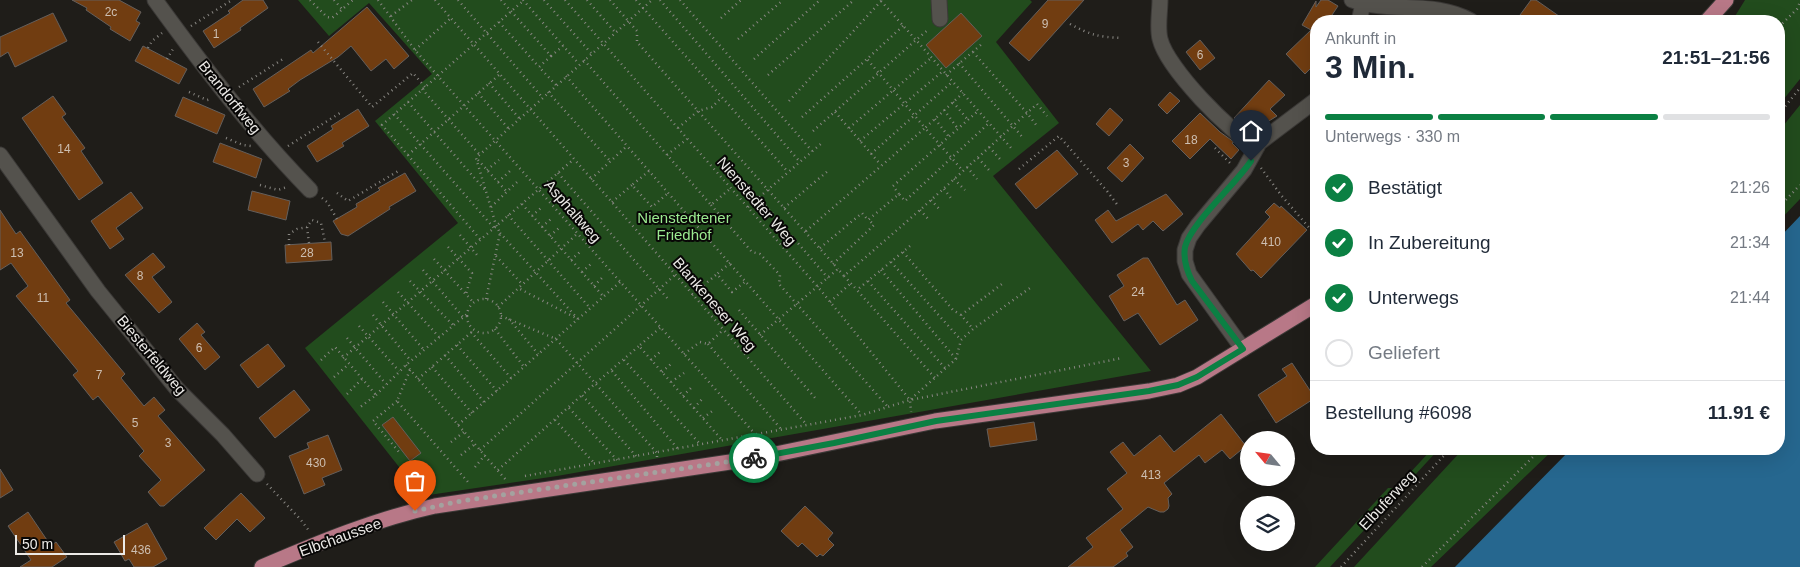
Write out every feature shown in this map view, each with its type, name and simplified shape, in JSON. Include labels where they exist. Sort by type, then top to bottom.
[{"type":"main road","points":[[1712,15],[1726,0]]},
{"type":"main road","name":"Elbchaussee","points":[[262,567],[320,542],[415,511],[461,501],[757,458],[955,418],[1149,391],[1178,385],[1197,377],[1310,308]]},
{"type":"street","name":"Brandorffweg","points":[[155,0],[193,51],[283,162],[310,190]]},
{"type":"street","points":[[939,0],[940,19]]},
{"type":"street","points":[[1160,0],[1160,39],[1174,63],[1188,83],[1222,121],[1242,138],[1254,154]]},
{"type":"street","points":[[1358,15],[1357,2],[1390,6],[1433,4],[1458,15]]},
{"type":"street","points":[[1243,349],[1192,281],[1186,268],[1185,250],[1192,233],[1270,134],[1310,105]]},
{"type":"street","name":"Biesterfeldweg","points":[[0,155],[98,291],[178,389],[257,474]]},
{"type":"path","points":[[185,30],[232,0]]},
{"type":"path","points":[[310,0],[327,17],[332,18],[354,0]]},
{"type":"path","points":[[334,0],[342,9]]},
{"type":"path","name":"Asphaltweg","points":[[378,0],[415,50],[755,434]]},
{"type":"path","points":[[391,16],[412,0]]},
{"type":"path","name":"Blankeneser Weg","points":[[435,0],[806,424]]},
{"type":"path","points":[[458,0],[542,97]]},
{"type":"path","points":[[501,0],[551,56]]},
{"type":"path","points":[[480,239],[382,125],[524,0],[579,64]]},
{"type":"path","points":[[544,0],[591,53]]},
{"type":"path","name":"Nienstedter Weg","points":[[565,0],[818,287],[910,400]]},
{"type":"path","points":[[587,0],[615,32]]},
{"type":"path","points":[[610,0],[637,31],[637,42],[935,378]]},
{"type":"path","points":[[636,0],[788,172]]},
{"type":"path","points":[[476,158],[652,0]]},
{"type":"path","points":[[660,0],[800,162]]},
{"type":"path","points":[[680,0],[812,151]]},
{"type":"path","points":[[721,18],[741,0]]},
{"type":"path","points":[[738,39],[783,0]]},
{"type":"path","points":[[754,59],[820,0]]},
{"type":"path","points":[[768,75],[854,0]]},
{"type":"path","points":[[789,101],[881,0],[1012,149]]},
{"type":"path","points":[[1785,20],[1797,9],[1800,2]]},
{"type":"path","points":[[415,50],[451,18]]},
{"type":"path","points":[[813,131],[940,19]]},
{"type":"path","points":[[499,22],[556,85]]},
{"type":"path","points":[[1070,24],[1091,35],[1122,38]]},
{"type":"path","points":[[802,117],[903,26]]},
{"type":"path","points":[[148,48],[152,40],[166,29]]},
{"type":"path","points":[[318,42],[372,107],[413,73],[448,119],[480,154]]},
{"type":"path","points":[[946,75],[983,43]]},
{"type":"path","points":[[539,67],[563,46]]},
{"type":"path","points":[[973,52],[1037,126]]},
{"type":"path","points":[[849,128],[931,58]]},
{"type":"path","points":[[234,90],[284,59]]},
{"type":"path","points":[[867,59],[963,171]]},
{"type":"path","points":[[584,60],[752,252],[760,254],[780,275],[779,284],[888,407]]},
{"type":"path","points":[[958,64],[1024,138]]},
{"type":"path","points":[[860,141],[943,71]]},
{"type":"path","points":[[408,155],[500,74]]},
{"type":"path","points":[[566,76],[862,415]]},
{"type":"path","points":[[871,154],[952,82]]},
{"type":"path","points":[[489,83],[519,118]]},
{"type":"path","points":[[1785,107],[1800,88]]},
{"type":"path","points":[[189,92],[207,100],[213,99]]},
{"type":"path","points":[[548,92],[610,161]]},
{"type":"path","points":[[478,93],[508,128]]},
{"type":"path","points":[[805,232],[963,93]]},
{"type":"path","points":[[678,128],[698,111],[712,107],[722,98]]},
{"type":"path","points":[[408,102],[486,191]]},
{"type":"path","points":[[953,102],[968,120]]},
{"type":"path","points":[[844,276],[944,189],[1037,104],[1047,116]]},
{"type":"path","points":[[944,110],[958,129]]},
{"type":"path","points":[[978,111],[893,186],[905,201],[989,123]]},
{"type":"path","points":[[835,112],[881,165]]},
{"type":"path","points":[[282,149],[340,114]]},
{"type":"path","points":[[394,114],[578,319]]},
{"type":"path","points":[[935,119],[948,137]]},
{"type":"path","points":[[1018,169],[1059,136],[1119,207]]},
{"type":"path","points":[[226,138],[250,146],[258,142]]},
{"type":"path","points":[[668,155],[687,139]]},
{"type":"path","points":[[748,208],[823,142]]},
{"type":"path","points":[[591,179],[627,146]]},
{"type":"path","points":[[989,147],[1000,158]]},
{"type":"path","points":[[1215,148],[1235,168]]},
{"type":"path","points":[[1254,154],[1261,168],[1281,195],[1310,229]]},
{"type":"path","points":[[476,158],[495,227]]},
{"type":"path","points":[[476,158],[507,192]]},
{"type":"path","points":[[978,158],[989,170]]},
{"type":"path","points":[[343,358],[574,159]]},
{"type":"path","points":[[488,170],[499,160]]},
{"type":"path","points":[[968,167],[977,180]]},
{"type":"path","points":[[338,193],[348,202],[400,170]]},
{"type":"path","points":[[498,182],[510,170]]},
{"type":"path","points":[[784,208],[829,170]]},
{"type":"path","points":[[612,202],[649,171]]},
{"type":"path","points":[[558,173],[668,299]]},
{"type":"path","points":[[954,179],[965,190]]},
{"type":"path","points":[[491,207],[517,182]]},
{"type":"path","points":[[260,185],[278,190],[290,185]]},
{"type":"path","points":[[632,185],[652,207],[668,193]]},
{"type":"path","points":[[1785,201],[1800,185]]},
{"type":"path","points":[[711,205],[731,188]]},
{"type":"path","points":[[944,189],[953,201]]},
{"type":"path","points":[[310,190],[327,202],[337,219]]},
{"type":"path","points":[[868,220],[899,194]]},
{"type":"path","points":[[759,198],[828,278]]},
{"type":"path","points":[[931,200],[941,211]]},
{"type":"path","points":[[522,204],[603,296]]},
{"type":"path","points":[[532,216],[542,206]]},
{"type":"path","points":[[920,210],[930,221]]},
{"type":"path","points":[[820,248],[862,213],[874,225],[834,264]]},
{"type":"path","points":[[508,215],[590,308]]},
{"type":"path","points":[[542,227],[552,218]]},
{"type":"path","points":[[289,244],[289,234],[307,227],[312,220],[321,223],[325,242]]},
{"type":"path","points":[[307,227],[309,243]]},
{"type":"path","points":[[550,236],[559,228]]},
{"type":"path","points":[[486,299],[500,233]]},
{"type":"path","points":[[498,307],[578,233]]},
{"type":"path","points":[[460,235],[477,255]]},
{"type":"path","points":[[857,290],[910,246]]},
{"type":"path","points":[[448,247],[472,273],[466,294]]},
{"type":"path","points":[[571,260],[581,251]]},
{"type":"path","points":[[903,252],[973,329]]},
{"type":"path","points":[[496,255],[522,284]]},
{"type":"path","points":[[434,258],[473,302]]},
{"type":"path","points":[[891,262],[961,340]]},
{"type":"path","points":[[582,272],[592,263]]},
{"type":"path","points":[[692,295],[730,264]]},
{"type":"path","points":[[760,335],[838,269]]},
{"type":"path","points":[[423,270],[463,317]]},
{"type":"path","points":[[881,270],[956,358]]},
{"type":"path","points":[[716,274],[732,292],[746,281]]},
{"type":"path","points":[[480,450],[675,275]]},
{"type":"path","points":[[594,286],[604,278]]},
{"type":"path","points":[[410,281],[453,325]]},
{"type":"path","points":[[868,281],[945,368]]},
{"type":"path","points":[[458,425],[620,282]]},
{"type":"path","points":[[830,302],[851,283]]},
{"type":"path","points":[[961,315],[1002,284]]},
{"type":"path","points":[[518,288],[578,319]]},
{"type":"path","points":[[910,400],[956,358],[961,340],[973,329],[1030,288]]},
{"type":"path","points":[[398,292],[439,337]]},
{"type":"path","points":[[472,331],[484,333],[495,329],[501,316],[498,307],[491,300],[486,299],[473,302],[467,314],[468,323],[472,331],[511,378]]},
{"type":"path","points":[[383,302],[424,350]]},
{"type":"path","points":[[739,310],[816,399]]},
{"type":"path","points":[[359,408],[399,371],[467,314]]},
{"type":"path","points":[[372,315],[411,361]]},
{"type":"path","points":[[501,316],[556,339],[657,453]]},
{"type":"path","points":[[508,318],[538,354]]},
{"type":"path","points":[[359,326],[399,371]]},
{"type":"path","points":[[498,470],[660,328]]},
{"type":"path","points":[[495,329],[524,367]]},
{"type":"path","points":[[708,344],[723,330]]},
{"type":"path","points":[[418,379],[472,331]]},
{"type":"path","points":[[347,338],[386,384]]},
{"type":"path","points":[[684,354],[700,342],[708,344],[782,429]]},
{"type":"path","points":[[456,345],[497,391]]},
{"type":"path","points":[[639,346],[722,440]]},
{"type":"path","points":[[321,360],[335,347],[376,394]]},
{"type":"path","points":[[651,360],[661,351]]},
{"type":"path","points":[[445,355],[484,402]]},
{"type":"path","points":[[524,476],[862,415],[910,400],[1122,358]]},
{"type":"path","points":[[624,360],[700,444]]},
{"type":"path","points":[[662,372],[672,363]]},
{"type":"path","points":[[334,377],[349,364]]},
{"type":"path","points":[[406,365],[506,480],[515,478]]},
{"type":"path","points":[[432,366],[472,413]]},
{"type":"path","points":[[399,452],[373,421],[397,401],[410,370]]},
{"type":"path","points":[[612,371],[678,448]]},
{"type":"path","points":[[671,382],[684,373]]},
{"type":"path","points":[[347,394],[362,380]]},
{"type":"path","points":[[683,396],[693,386]]},
{"type":"path","points":[[582,395],[636,456]]},
{"type":"path","points":[[694,408],[703,398]]},
{"type":"path","points":[[910,400],[910,426]]},
{"type":"path","points":[[397,401],[468,482]]},
{"type":"path","points":[[568,407],[617,460]]},
{"type":"path","points":[[703,418],[715,409]]},
{"type":"path","points":[[555,420],[595,464]]},
{"type":"path","points":[[451,442],[464,432]]},
{"type":"path","points":[[461,455],[475,444]]},
{"type":"path","points":[[475,467],[485,455]]},
{"type":"path","name":"Elbuferweg","points":[[1341,567],[1444,455]]},
{"type":"path","points":[[1422,567],[1535,455]]},
{"type":"path","points":[[257,474],[320,542]]},
{"type":"green space","name":"Nienstedtener Friedhof","points":[[298,0],[1030,0],[1032,2],[996,42],[1059,123],[993,176],[1151,371],[557,476],[422,496],[305,348],[458,223],[375,121],[432,74],[369,3],[329,36]]},
{"type":"green space","points":[[1745,0],[1800,0],[1800,79],[1785,98],[1785,15],[1736,15]]},
{"type":"green space","points":[[1800,105],[1800,199],[1785,215],[1785,124]]},
{"type":"green space","points":[[1426,455],[1433,455],[1330,567],[1315,567],[1388,488],[1396,488]]},
{"type":"green space","points":[[1457,455],[1548,455],[1431,567],[1354,567]]},
{"type":"water","points":[[1800,216],[1800,567],[1455,567],[1565,455],[1785,455],[1785,232]]},
{"type":"building","points":[[72,0],[119,0],[141,12],[136,21],[140,23],[130,41],[110,29],[111,27],[86,10],[87,8]]},
{"type":"building","points":[[243,0],[263,0],[268,8],[240,28],[241,30],[214,48],[203,31],[230,13],[228,11]]},
{"type":"building","points":[[1048,0],[1084,0],[1029,61],[1009,43]]},
{"type":"building","points":[[1321,0],[1328,0],[1338,6],[1332,15],[1310,15],[1310,29],[1302,25],[1316,1],[1316,7]]},
{"type":"building","points":[[1531,0],[1536,0],[1557,15],[1520,15]]},
{"type":"building","points":[[367,7],[409,56],[394,69],[386,59],[371,71],[351,46],[338,57],[300,80],[288,89],[290,91],[264,107],[253,89],[311,50],[313,53]]},
{"type":"building","points":[[53,13],[67,41],[15,67],[8,52],[0,57],[0,37]]},
{"type":"building","points":[[961,13],[982,36],[946,68],[926,45]]},
{"type":"building","points":[[1310,31],[1310,69],[1305,74],[1286,54]]},
{"type":"building","points":[[1200,40],[1215,58],[1200,70],[1186,52]]},
{"type":"building","points":[[143,46],[187,69],[179,84],[135,61]]},
{"type":"building","points":[[1269,80],[1285,95],[1270,109],[1277,116],[1251,132],[1234,118]]},
{"type":"building","points":[[1170,92],[1180,101],[1167,114],[1158,105]]},
{"type":"building","points":[[53,96],[66,114],[62,117],[85,148],[81,151],[103,183],[79,200],[22,118]]},
{"type":"building","points":[[183,97],[225,115],[217,134],[175,116]]},
{"type":"building","points":[[1110,108],[1123,120],[1109,136],[1096,124]]},
{"type":"building","points":[[358,109],[369,126],[342,143],[344,146],[317,162],[307,146],[333,129],[331,126]]},
{"type":"building","points":[[1200,113],[1234,142],[1232,143],[1239,150],[1231,159],[1210,139],[1190,159],[1172,141]]},
{"type":"building","points":[[220,143],[262,159],[256,178],[213,162]]},
{"type":"building","points":[[1130,144],[1144,158],[1122,182],[1107,168]]},
{"type":"building","points":[[1057,150],[1078,174],[1036,209],[1015,184]]},
{"type":"building","points":[[405,173],[416,191],[389,207],[390,209],[348,236],[341,234],[333,221],[357,207],[356,204],[380,190],[378,188]]},
{"type":"building","points":[[252,191],[290,201],[286,220],[248,210]]},
{"type":"building","points":[[131,192],[143,208],[116,228],[124,239],[110,249],[91,221]]},
{"type":"building","points":[[1166,194],[1183,214],[1163,231],[1153,221],[1143,230],[1138,224],[1112,243],[1095,220],[1108,210],[1116,221]]},
{"type":"building","points":[[1274,203],[1280,208],[1281,206],[1307,230],[1261,278],[1253,270],[1251,271],[1236,254],[1270,217],[1265,212]]},
{"type":"building","points":[[0,210],[16,234],[20,231],[70,300],[66,303],[125,374],[121,378],[144,406],[154,397],[165,410],[158,416],[205,470],[164,506],[160,506],[148,492],[161,480],[139,456],[144,451],[98,396],[93,400],[73,375],[78,371],[16,296],[28,286],[11,263],[0,270]]},
{"type":"building","points":[[331,242],[332,260],[286,263],[285,245]]},
{"type":"building","points":[[153,253],[165,267],[152,277],[172,302],[159,313],[125,275]]},
{"type":"building","points":[[1143,258],[1148,258],[1177,305],[1185,300],[1198,320],[1160,345],[1138,313],[1124,321],[1109,296],[1124,286],[1117,275]]},
{"type":"building","points":[[197,323],[205,332],[201,335],[220,357],[205,370],[179,339]]},
{"type":"building","points":[[268,344],[285,366],[258,388],[240,365]]},
{"type":"building","points":[[1292,363],[1310,390],[1310,401],[1276,423],[1258,395],[1287,376],[1282,369]]},
{"type":"building","points":[[294,390],[310,410],[275,438],[259,418]]},
{"type":"building","points":[[1221,414],[1240,438],[1240,451],[1230,459],[1222,450],[1205,463],[1199,455],[1164,483],[1172,494],[1168,498],[1168,509],[1160,512],[1148,507],[1120,530],[1133,547],[1126,553],[1128,556],[1113,567],[1068,567],[1093,547],[1086,538],[1123,509],[1107,489],[1127,473],[1110,452],[1123,442],[1134,456],[1160,435],[1174,452]]},
{"type":"building","points":[[393,417],[421,453],[410,461],[382,425]]},
{"type":"building","points":[[1034,422],[1037,440],[990,447],[987,429]]},
{"type":"building","points":[[328,435],[342,470],[322,478],[325,485],[304,494],[289,456],[309,448],[307,443]]},
{"type":"building","points":[[0,469],[13,490],[0,498]]},
{"type":"building","points":[[241,493],[265,518],[250,532],[237,519],[216,540],[204,528]]},
{"type":"building","points":[[805,506],[833,533],[828,539],[834,545],[823,556],[820,554],[817,557],[802,543],[798,547],[781,531]]},
{"type":"building","points":[[28,512],[51,546],[56,542],[67,557],[52,567],[20,567],[31,560],[8,526]]},
{"type":"building","points":[[147,523],[167,559],[153,567],[134,567],[129,559],[125,561],[114,542]]},
{"type":"way so far","points":[[415,511],[461,501],[754,458]]},
{"type":"route","points":[[754,458],[801,450],[936,421],[1149,391],[1178,385],[1197,377],[1243,349],[1192,281],[1186,268],[1186,244],[1201,220],[1251,161]]}]
